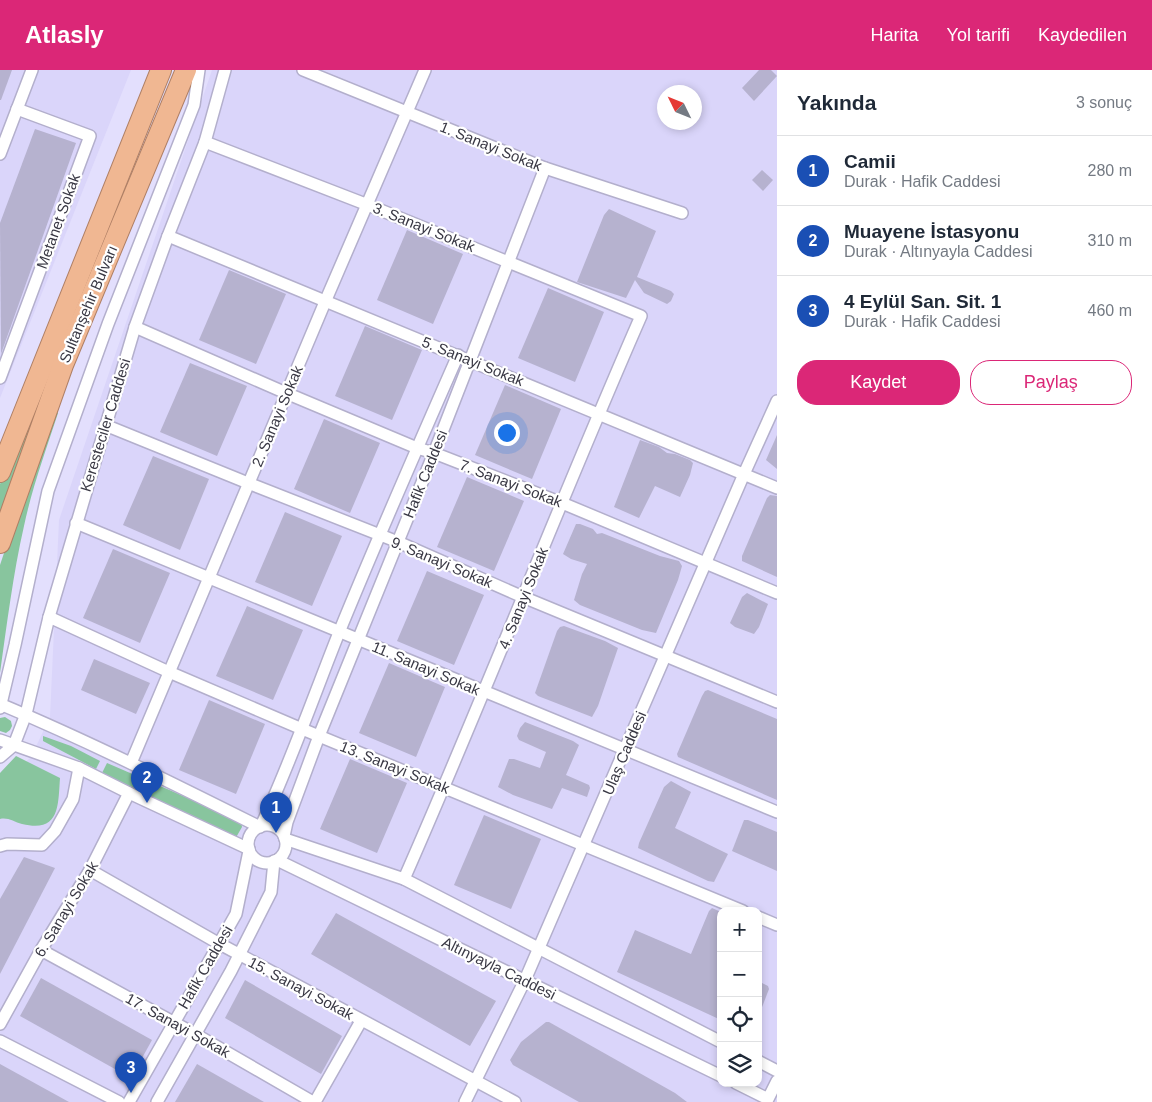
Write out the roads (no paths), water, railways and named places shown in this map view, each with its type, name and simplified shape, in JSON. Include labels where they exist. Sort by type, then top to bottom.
[{"type":"highway","name":"Sultanşehir Bulvarı","points":[[0,472],[6,441],[161,70]]},
{"type":"highway","name":"Sultanşehir Bulvarı","points":[[0,542],[63,365],[186,70]]},
{"type":"street","points":[[0,154],[32,70]]},
{"type":"street","points":[[199,70],[194,105],[108,324],[48,491],[0,705],[26,714],[261,826],[274,827],[284,837],[404,879],[717,1040]]},
{"type":"street","name":"Keresteciler Caddesi","points":[[14,745],[26,714],[49,616],[135,327],[205,142],[225,70]]},
{"type":"street","name":"1. Sanayi Sokak","points":[[303,70],[545,168],[682,213]]},
{"type":"street","name":"2. Sanayi Sokak","points":[[131,763],[286,393],[425,70]]},
{"type":"street","name":"Metanet Sokak","points":[[0,378],[90,136],[17,109]]},
{"type":"street","name":"3. Sanayi Sokak","points":[[205,142],[368,205],[641,316]]},
{"type":"street","name":"Hafik Caddesi","points":[[284,837],[287,822],[319,736],[434,453],[545,168]]},
{"type":"street","name":"5. Sanayi Sokak","points":[[168,236],[777,488]]},
{"type":"street","name":"4. Sanayi Sokak","points":[[404,879],[445,787],[598,414],[641,316]]},
{"type":"street","name":"7. Sanayi Sokak","points":[[135,327],[417,448],[562,503],[777,594]]},
{"type":"street","name":"Hafik Caddesi","points":[[261,826],[302,730],[380,535],[458,355]]},
{"type":"street","name":"Ulaş Caddesi","points":[[465,1102],[525,980],[777,401]]},
{"type":"street","name":"9. Sanayi Sokak","points":[[106,425],[248,484],[398,542],[523,597],[777,702]]},
{"type":"street","name":"11. Sanayi Sokak","points":[[76,523],[777,812]]},
{"type":"street","name":"13. Sanayi Sokak","points":[[49,616],[169,672],[302,730],[445,787],[733,907]]},
{"type":"street","points":[[0,740],[79,768],[249,850],[258,861],[276,860],[285,849],[284,837]]},
{"type":"street","points":[[0,757],[14,745]]},
{"type":"street","points":[[0,846],[7,844],[42,845],[55,831],[73,799],[79,768]]},
{"type":"street","name":"6. Sanayi Sokak","points":[[0,1024],[41,950],[90,870],[130,793]]},
{"type":"street","points":[[249,850],[248,841],[251,834],[261,826]]},
{"type":"street","name":"Hafik Caddesi","points":[[129,1102],[236,914],[249,850]]},
{"type":"street","name":"Hafik Caddesi","points":[[157,1102],[239,955],[271,892],[276,860]]},
{"type":"street","name":"Altınyayla Caddesi","points":[[276,860],[717,1074]]},
{"type":"street","name":"15. Sanayi Sokak","points":[[90,870],[239,955],[515,1102]]},
{"type":"street","points":[[762,919],[777,925]]},
{"type":"street","name":"17. Sanayi Sokak","points":[[41,950],[196,1034],[314,1102]]},
{"type":"street","points":[[314,1102],[361,1021]]},
{"type":"street","points":[[0,1041],[119,1102]]},
{"type":"street","points":[[762,1063],[777,1071]]},
{"type":"street","points":[[744,1087],[768,1099],[777,1082]]},
{"type":"place","name":"Muayene İstasyonu","points":[[147,803]]},
{"type":"place","name":"Camii","points":[[276,833]]},
{"type":"place","name":"4 Eylül San. Sit. 1","points":[[131,1093]]}]
